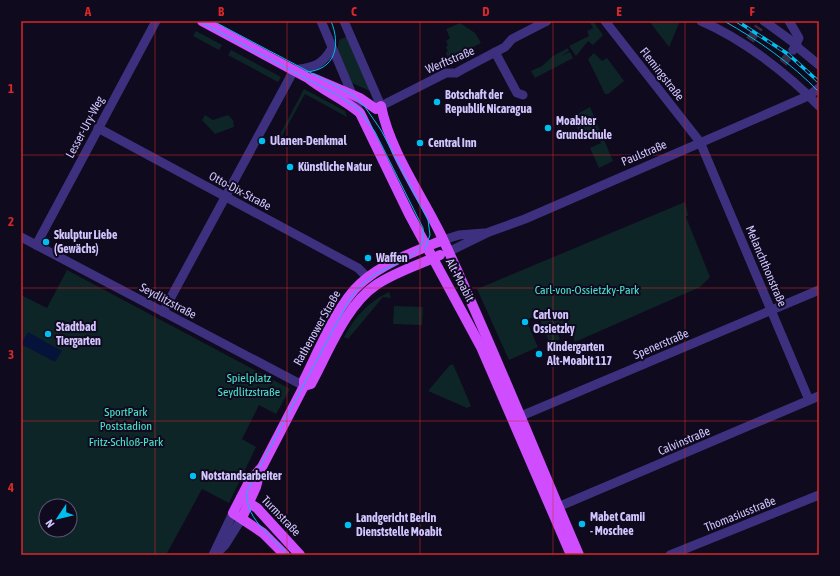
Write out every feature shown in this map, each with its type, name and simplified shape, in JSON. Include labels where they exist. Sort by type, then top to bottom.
[{"type":"main road","points":[[202,21],[309,78],[317,86],[348,103],[360,113]]},
{"type":"main road","points":[[309,78],[316,78],[378,108]]},
{"type":"main road","name":"Alt-Moabit","points":[[378,108],[403,164],[443,240],[571,555]]},
{"type":"main road","name":"Alt-Moabit","points":[[360,113],[390,176],[481,347],[558,507],[579,555]]},
{"type":"main road","name":"Rathenower Straße","points":[[238,515],[245,500],[256,487],[262,467],[304,386],[304,380],[338,316],[354,291],[368,278],[384,268],[443,240]]},
{"type":"main road","name":"Paulstraße","points":[[434,258],[448,252]]},
{"type":"main road","name":"Rathenower Straße","points":[[304,386],[311,384],[348,316],[362,296],[386,279],[434,258]]},
{"type":"main road","name":"Turmstraße","points":[[245,500],[257,508],[300,555]]},
{"type":"main road","name":"Turmstraße","points":[[238,515],[263,533],[285,555]]},
{"type":"street","name":"Lesser-Ury-Weg","points":[[36,245],[156,21]]},
{"type":"street","name":"Alt-Moabit","points":[[321,21],[360,113]]},
{"type":"street","name":"Alt-Moabit","points":[[344,21],[378,108]]},
{"type":"street","name":"Werftstraße","points":[[378,108],[446,73],[456,73],[505,47],[512,39],[547,21]]},
{"type":"street","name":"Flemingstraße","points":[[605,21],[700,142]]},
{"type":"street","points":[[701,21],[748,43],[781,66],[819,106]]},
{"type":"street","points":[[788,21],[799,38],[795,47]]},
{"type":"street","points":[[762,23],[819,66]]},
{"type":"street","points":[[164,312],[294,70],[319,64],[327,57],[332,48]]},
{"type":"street","points":[[495,52],[517,93],[523,95]]},
{"type":"street","name":"Paulstraße","points":[[448,252],[489,232],[525,219],[808,96],[819,88]]},
{"type":"street","name":"Paulstraße","points":[[808,96],[819,95]]},
{"type":"street","name":"Otto-Dix-Straße","points":[[98,128],[358,268],[368,278]]},
{"type":"street","name":"Melanchthonstraße","points":[[700,142],[809,400]]},
{"type":"street","name":"Paulstraße","points":[[443,240],[459,235],[489,232]]},
{"type":"street","name":"Seydlitzstraße","points":[[21,237],[304,386]]},
{"type":"street","name":"Spenerstraße","points":[[516,418],[819,290]]},
{"type":"street","name":"Calvinstraße","points":[[558,507],[819,396]]},
{"type":"street","name":"Thomasiusstraße","points":[[670,555],[819,495]]},
{"type":"street","name":"Rathenower Straße","points":[[214,555],[228,540],[238,515]]},
{"type":"green space","points":[[589,21],[593,21],[603,35],[593,45],[588,41],[576,56],[569,46],[589,36],[587,31],[593,28]]},
{"type":"green space","points":[[649,21],[680,21],[669,47]]},
{"type":"green space","points":[[460,23],[475,33],[481,43],[442,64],[440,61],[447,56],[446,52],[448,51],[446,41],[450,38],[446,29]]},
{"type":"green space","points":[[196,31],[222,45],[219,50],[193,36]]},
{"type":"green space","points":[[348,36],[372,92],[350,82],[337,52],[339,40]]},
{"type":"green space","points":[[568,48],[569,51],[562,56],[570,52],[573,58],[535,78],[531,71],[542,66],[553,56]]},
{"type":"green space","points":[[231,50],[281,77],[278,82],[228,55]]},
{"type":"green space","points":[[594,53],[602,61],[607,58],[624,81],[608,94],[605,94],[588,59]]},
{"type":"green space","points":[[304,89],[345,111],[347,117],[305,94],[279,141],[277,140]]},
{"type":"green space","points":[[590,107],[613,161],[599,168],[590,148],[601,143],[598,136],[595,138],[593,135],[583,140],[572,117]]},
{"type":"green space","points":[[205,115],[213,120],[228,115],[233,120],[234,127],[215,134],[202,120]]},
{"type":"green space","name":"Carl-von-Ossietzky-Park","points":[[685,202],[688,215],[686,217],[710,277],[700,287],[575,342],[570,329],[558,334],[560,339],[550,344],[538,315],[526,320],[538,347],[509,360],[477,289]]},
{"type":"green space","name":"Fritz-Schloß-Park","points":[[67,270],[290,389],[276,414],[259,405],[242,439],[256,447],[229,503],[202,489],[166,555],[21,555],[21,295],[47,308]]},
{"type":"green space","points":[[389,292],[391,298],[383,297],[348,339],[344,337],[368,305]]},
{"type":"green space","points":[[394,306],[423,307],[422,325],[393,324]]},
{"type":"green space","points":[[453,364],[471,406],[467,408],[428,391],[450,365]]},
{"type":"water","points":[[28,332],[62,351],[55,362],[21,344]]},
{"type":"tunnel","points":[[750,40],[759,27]]},
{"type":"tunnel","points":[[783,63],[793,50]]},
{"type":"tram line","points":[[199,21],[339,96],[359,110],[375,132],[423,228],[423,238],[415,253],[370,278],[360,287],[348,302],[248,489],[247,499],[253,517],[266,533],[288,555]]},
{"type":"tram line","points":[[213,21],[353,95],[365,107],[381,130],[428,220],[430,235],[425,249]]},
{"type":"tram line","points":[[306,72],[324,67],[334,55],[336,39],[331,21]]},
{"type":"tram line","points":[[724,21],[774,53],[797,71],[819,92]]},
{"type":"railway","points":[[737,21],[788,54],[819,82]]},
{"type":"place","name":"Botschaft der Republik Nicaragua","points":[[437,102]]},
{"type":"place","name":"Moabiter Grundschule","points":[[548,128]]},
{"type":"place","name":"Ulanen-Denkmal","points":[[262,141]]},
{"type":"place","name":"Central Inn","points":[[420,143]]},
{"type":"place","name":"Künstliche Natur","points":[[290,167]]},
{"type":"place","name":"Skulptur Liebe (Gewächs)","points":[[46,242]]},
{"type":"place","name":"Waffen","points":[[368,258]]},
{"type":"place","name":"Carl von Ossietzky","points":[[525,322]]},
{"type":"place","name":"Stadtbad Tiergarten","points":[[48,334]]},
{"type":"place","name":"Kindergarten Alt-Moabit 117","points":[[539,354]]},
{"type":"place","name":"Notstandsarbeiter","points":[[193,476]]},
{"type":"place","name":"Mabet Camii - Moschee","points":[[582,524]]},
{"type":"place","name":"Landgericht Berlin Dienststelle Moabit","points":[[348,525]]},
{"type":"park label","name":"Spielplatz Seydlitzstraße","points":[[249,385]]},
{"type":"park label","name":"SportPark Poststadion","points":[[126,419]]}]
